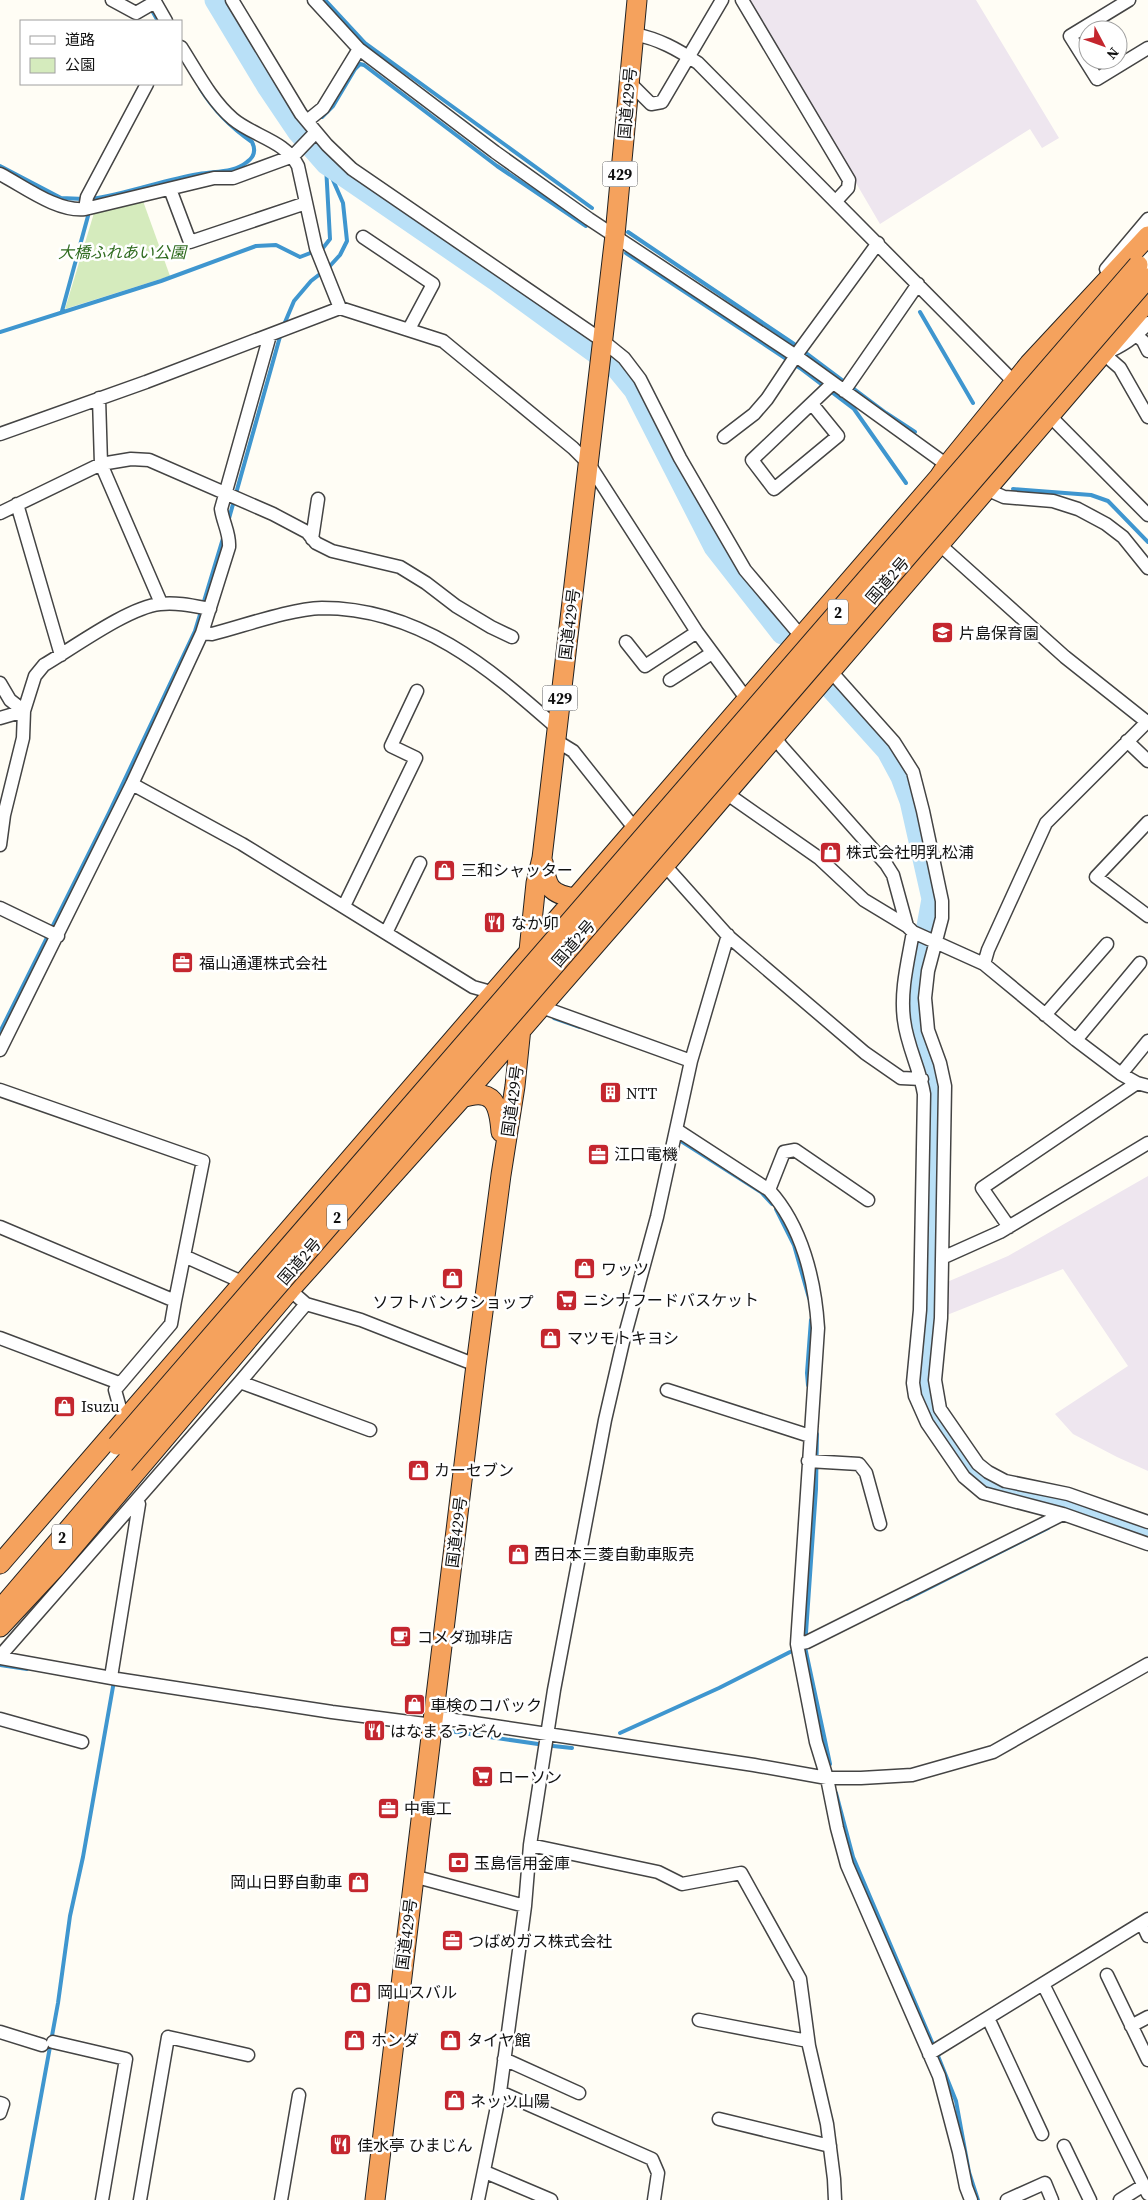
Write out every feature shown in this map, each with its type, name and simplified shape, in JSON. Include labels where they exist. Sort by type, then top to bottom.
[{"type":"highway","name":"国道429号","points":[[375,2200],[476,1365],[505,1151],[527,1008],[529,952],[536,883],[542,858],[589,464],[615,235],[637,0]]},
{"type":"highway","points":[[0,1564],[939,477],[946,465],[1029,364],[1148,236]]},
{"type":"highway","name":"国道2号","points":[[0,1578],[1145,265]]},
{"type":"highway","name":"国道2号","points":[[0,1610],[1145,265]]},
{"type":"highway","points":[[473,1016],[486,1007],[497,1003],[507,1004],[518,1012],[554,991],[664,866],[1148,301]]},
{"type":"highway","points":[[542,858],[547,883],[550,888],[565,896],[576,898]]},
{"type":"highway","points":[[0,1627],[55,1568],[290,1290],[462,1098],[527,1008],[528,992],[537,997],[544,997],[554,991]]},
{"type":"highway","points":[[462,1098],[475,1094],[486,1096],[494,1101],[498,1109],[505,1151]]},
{"type":"street","points":[[112,0],[136,13],[152,3],[165,20]]},
{"type":"street","points":[[232,0],[312,127],[352,169],[601,352],[624,358],[640,379],[685,466],[745,570],[830,671],[894,742],[912,772],[923,811],[942,901],[942,918],[921,936],[904,989],[904,1021],[932,1085],[942,1258],[942,1318],[935,1380],[936,1397],[940,1409],[978,1464],[1006,1481],[1068,1494],[1148,1522]]},
{"type":"street","points":[[314,0],[359,49],[392,75],[495,152],[796,356],[830,387]]},
{"type":"street","points":[[629,82],[651,104],[662,102],[722,0]]},
{"type":"street","points":[[742,0],[849,180],[848,188],[836,201]]},
{"type":"street","points":[[1129,0],[1070,36],[1097,78],[1148,48]]},
{"type":"street","points":[[634,34],[656,38],[698,63],[1148,515]]},
{"type":"street","points":[[0,174],[62,208],[75,210],[86,203],[170,189],[214,178],[232,178],[296,154],[359,49]]},
{"type":"street","points":[[182,50],[214,100],[232,119],[247,130],[296,154]]},
{"type":"street","points":[[86,203],[145,85]]},
{"type":"street","points":[[296,154],[317,251],[340,308]]},
{"type":"street","points":[[170,189],[190,242],[306,203]]},
{"type":"street","points":[[1029,364],[1075,305],[1148,219]]},
{"type":"street","points":[[364,237],[432,284],[409,329]]},
{"type":"street","points":[[724,437],[754,414],[767,399],[878,243]]},
{"type":"street","points":[[847,386],[918,284]]},
{"type":"street","points":[[0,434],[340,308],[409,329],[451,346],[573,448],[589,464],[697,632],[774,737],[886,864],[921,936],[926,985],[925,1017],[940,1063],[932,1085],[920,1310],[913,1382],[915,1396],[927,1423],[964,1477],[983,1493],[1063,1514],[1148,1544]]},
{"type":"street","points":[[1148,323],[1137,336],[1104,354],[1120,368],[1148,417]]},
{"type":"street","points":[[0,1050],[52,933],[132,784],[202,633],[205,608],[230,547],[230,536],[222,519],[221,510],[231,496],[273,333]]},
{"type":"street","points":[[1137,336],[1143,341],[1148,351]]},
{"type":"street","points":[[812,404],[838,436],[774,489],[752,460],[830,387],[847,386],[946,465]]},
{"type":"street","points":[[99,398],[101,464],[161,603]]},
{"type":"street","points":[[0,513],[101,464],[131,459],[149,460],[307,532],[316,543],[332,551],[400,567],[426,583],[456,606],[512,637]]},
{"type":"street","points":[[986,489],[1004,497],[1053,501],[1078,509],[1106,524],[1123,537],[1148,568]]},
{"type":"street","points":[[312,539],[318,499]]},
{"type":"street","points":[[18,504],[60,655]]},
{"type":"street","points":[[939,544],[1065,657],[1147,722],[1046,823],[988,950],[984,964]]},
{"type":"street","points":[[0,846],[4,815],[23,738],[24,711],[35,676],[44,665],[140,608],[161,603],[205,608]]},
{"type":"street","points":[[202,633],[212,634],[301,611],[322,608],[359,612],[400,621],[436,636],[471,657],[556,733],[573,751],[664,866],[728,936],[865,1053],[901,1078],[932,1085]]},
{"type":"street","points":[[626,642],[645,666],[697,632]]},
{"type":"street","points":[[670,680],[712,653]]},
{"type":"street","points":[[0,683],[10,700],[24,711]]},
{"type":"street","points":[[344,906],[416,758],[391,746],[417,691]]},
{"type":"street","points":[[0,718],[24,711]]},
{"type":"street","points":[[1127,741],[1148,761]]},
{"type":"street","points":[[132,784],[242,844],[473,986],[527,1008],[691,1060]]},
{"type":"street","points":[[726,793],[819,858],[864,900],[921,936],[984,964],[1076,1040],[1121,1074],[1142,1084]]},
{"type":"street","points":[[1146,829],[1096,876],[1148,916]]},
{"type":"street","points":[[386,933],[420,863]]},
{"type":"street","points":[[0,908],[52,933]]},
{"type":"street","points":[[478,2200],[500,2092],[525,1906],[530,1845],[547,1733],[605,1420],[623,1342],[644,1269],[677,1130],[691,1060],[728,936]]},
{"type":"street","points":[[1046,1015],[1107,944]]},
{"type":"street","points":[[1076,1040],[1140,963]]},
{"type":"street","points":[[1121,1074],[1148,1041]]},
{"type":"street","points":[[1009,1227],[982,1188],[1142,1084]]},
{"type":"street","points":[[0,1090],[204,1161],[187,1258],[175,1301],[171,1324],[114,1390],[120,1408]]},
{"type":"street","points":[[382,1122],[416,1150]]},
{"type":"street","points":[[677,1130],[768,1190],[776,1198],[801,1244],[812,1276],[818,1328],[810,1436],[813,1461],[802,1643],[816,1742],[828,1778],[837,1828],[847,1865],[939,2076],[970,2200]]},
{"type":"street","points":[[942,1258],[1009,1227],[1148,1143]]},
{"type":"street","points":[[768,1190],[784,1152],[795,1150],[868,1200]]},
{"type":"street","points":[[0,1227],[175,1301]]},
{"type":"street","points":[[187,1258],[242,1282]]},
{"type":"street","points":[[290,1290],[306,1304],[361,1320],[476,1365]]},
{"type":"street","points":[[306,1304],[240,1382],[146,1482],[136,1501],[0,1657],[2,1660],[332,1712],[547,1733],[828,1778],[912,1775],[993,1752],[1148,1664]]},
{"type":"street","points":[[0,1338],[119,1383]]},
{"type":"street","points":[[240,1382],[370,1430]]},
{"type":"street","points":[[667,1390],[810,1436]]},
{"type":"street","points":[[813,1461],[860,1464],[866,1473],[880,1524]]},
{"type":"street","points":[[114,1678],[139,1504],[136,1501]]},
{"type":"street","points":[[802,1643],[1063,1514]]},
{"type":"street","points":[[0,1719],[82,1742]]},
{"type":"street","points":[[530,1845],[658,1872],[682,1884],[741,1873],[800,1978],[808,2041],[830,2146],[835,2200]]},
{"type":"street","points":[[413,1876],[525,1906]]},
{"type":"street","points":[[929,2054],[1042,1984],[1145,1925]]},
{"type":"street","points":[[1107,1975],[1148,2060]]},
{"type":"street","points":[[1042,1984],[1146,2188],[1120,2200]]},
{"type":"street","points":[[1131,2026],[1148,2017]]},
{"type":"street","points":[[988,2018],[1042,2134]]},
{"type":"street","points":[[699,2020],[808,2041]]},
{"type":"street","points":[[0,2032],[126,2059],[102,2200]]},
{"type":"street","points":[[140,2200],[168,2037],[248,2055]]},
{"type":"street","points":[[504,2059],[579,2093]]},
{"type":"street","points":[[500,2092],[652,2159],[658,2172],[654,2200]]},
{"type":"street","points":[[281,2200],[299,2095]]},
{"type":"street","points":[[0,2103],[3,2104],[0,2113]]},
{"type":"street","points":[[719,2119],[830,2146]]},
{"type":"street","points":[[1064,2146],[1090,2200]]},
{"type":"street","points":[[485,2172],[551,2200]]},
{"type":"street","points":[[1007,2200],[1045,2183],[1052,2200]]},
{"type":"shaded area","points":[[749,0],[976,0],[1059,138],[1042,148],[1030,129],[880,224]]},
{"type":"shaded area","points":[[1148,1176],[1148,1471],[1073,1434],[1055,1414],[1128,1366],[1063,1269],[947,1315],[947,1282],[1008,1256]]},
{"type":"green space","name":"大橋ふれあい公園","points":[[143,201],[170,276],[65,309],[94,213]]},
{"type":"waterway","points":[[146,0],[157,20]]},
{"type":"waterway","points":[[215,0],[268,88],[297,131],[326,164],[495,280],[616,368],[634,390],[714,547],[782,634]]},
{"type":"waterway","points":[[325,0],[365,43],[592,208]]},
{"type":"waterway","points":[[322,117],[333,106],[355,69],[360,64],[364,65],[497,166],[586,226]]},
{"type":"waterway","points":[[91,199],[205,173],[230,170],[242,166],[253,156],[252,142],[223,118],[200,88]]},
{"type":"waterway","points":[[297,131],[307,125]]},
{"type":"waterway","points":[[283,327],[294,301],[311,281],[329,267],[340,255],[347,241],[343,203],[326,164]]},
{"type":"waterway","points":[[0,166],[61,198],[84,199]]},
{"type":"waterway","points":[[0,332],[161,281],[256,246],[276,245],[300,257],[323,248],[330,239],[326,166]]},
{"type":"waterway","points":[[62,311],[88,216]]},
{"type":"waterway","points":[[628,232],[794,344],[886,413],[915,432]]},
{"type":"waterway","points":[[626,253],[800,368],[854,409],[906,483]]},
{"type":"waterway","points":[[920,312],[973,403]]},
{"type":"waterway","points":[[228,522],[281,333]]},
{"type":"waterway","points":[[1013,489],[1091,495],[1108,501],[1148,542]]},
{"type":"waterway","points":[[0,1032],[109,813],[195,631],[224,535]]},
{"type":"waterway","points":[[832,690],[887,751],[901,777],[910,801],[932,899],[914,997],[914,1014],[935,1082],[934,1302],[924,1388],[930,1408],[967,1464],[982,1481],[1004,1489],[1070,1506],[1148,1532]]},
{"type":"waterway","points":[[554,1018],[580,1027]]},
{"type":"waterway","points":[[681,1141],[761,1192],[772,1204]]},
{"type":"waterway","points":[[776,1209],[794,1245],[809,1298]]},
{"type":"waterway","points":[[808,1385],[807,1373],[811,1320]]},
{"type":"waterway","points":[[817,1434],[816,1489],[805,1647],[830,1764]]},
{"type":"waterway","points":[[907,1599],[1048,1528]]},
{"type":"waterway","points":[[620,1733],[719,1688],[790,1652]]},
{"type":"waterway","points":[[0,1665],[27,1669]]},
{"type":"waterway","points":[[22,2200],[58,2003],[70,1916],[83,1857],[114,1681]]},
{"type":"waterway","points":[[449,1731],[538,1744]]},
{"type":"waterway","points":[[553,1746],[572,1748]]},
{"type":"waterway","points":[[836,1793],[853,1857],[934,2047]]},
{"type":"waterway","points":[[936,2051],[956,2101],[969,2172],[978,2200]]},
{"type":"place","name":"片島保育園","points":[[943,633]]},
{"type":"place","name":"株式会社明乳松浦","points":[[830,852]]},
{"type":"place","name":"三和シャッター","points":[[445,870]]},
{"type":"place","name":"なか卯","points":[[495,923]]},
{"type":"place","name":"福山通運株式会社","points":[[183,963]]},
{"type":"place","name":"NTT","points":[[610,1093]]},
{"type":"place","name":"江口電機","points":[[598,1154]]},
{"type":"place","name":"ワッツ","points":[[585,1269]]},
{"type":"place","name":"ソフトバンクショップ","points":[[453,1278]]},
{"type":"place","name":"ニシナフードバスケット","points":[[567,1300]]},
{"type":"place","name":"マツモトキヨシ","points":[[551,1338]]},
{"type":"place","name":"Isuzu","points":[[65,1406]]},
{"type":"place","name":"カーセブン","points":[[418,1470]]},
{"type":"place","name":"西日本三菱自動車販売","points":[[518,1554]]},
{"type":"place","name":"コメダ珈琲店","points":[[401,1637]]},
{"type":"place","name":"車検のコバック","points":[[414,1705]]},
{"type":"place","name":"はなまるうどん","points":[[374,1731]]},
{"type":"place","name":"ローソン","points":[[482,1777]]},
{"type":"place","name":"中電工","points":[[388,1808]]},
{"type":"place","name":"玉島信用金庫","points":[[458,1863]]},
{"type":"place","name":"岡山日野自動車","points":[[358,1882]]},
{"type":"place","name":"つばめガス株式会社","points":[[452,1941]]},
{"type":"place","name":"岡山スバル","points":[[361,1992]]},
{"type":"place","name":"ホンダ","points":[[355,2040]]},
{"type":"place","name":"タイヤ館","points":[[451,2040]]},
{"type":"place","name":"ネッツ山陽","points":[[454,2101]]},
{"type":"place","name":"佳水亭 ひまじん","points":[[341,2145]]}]
